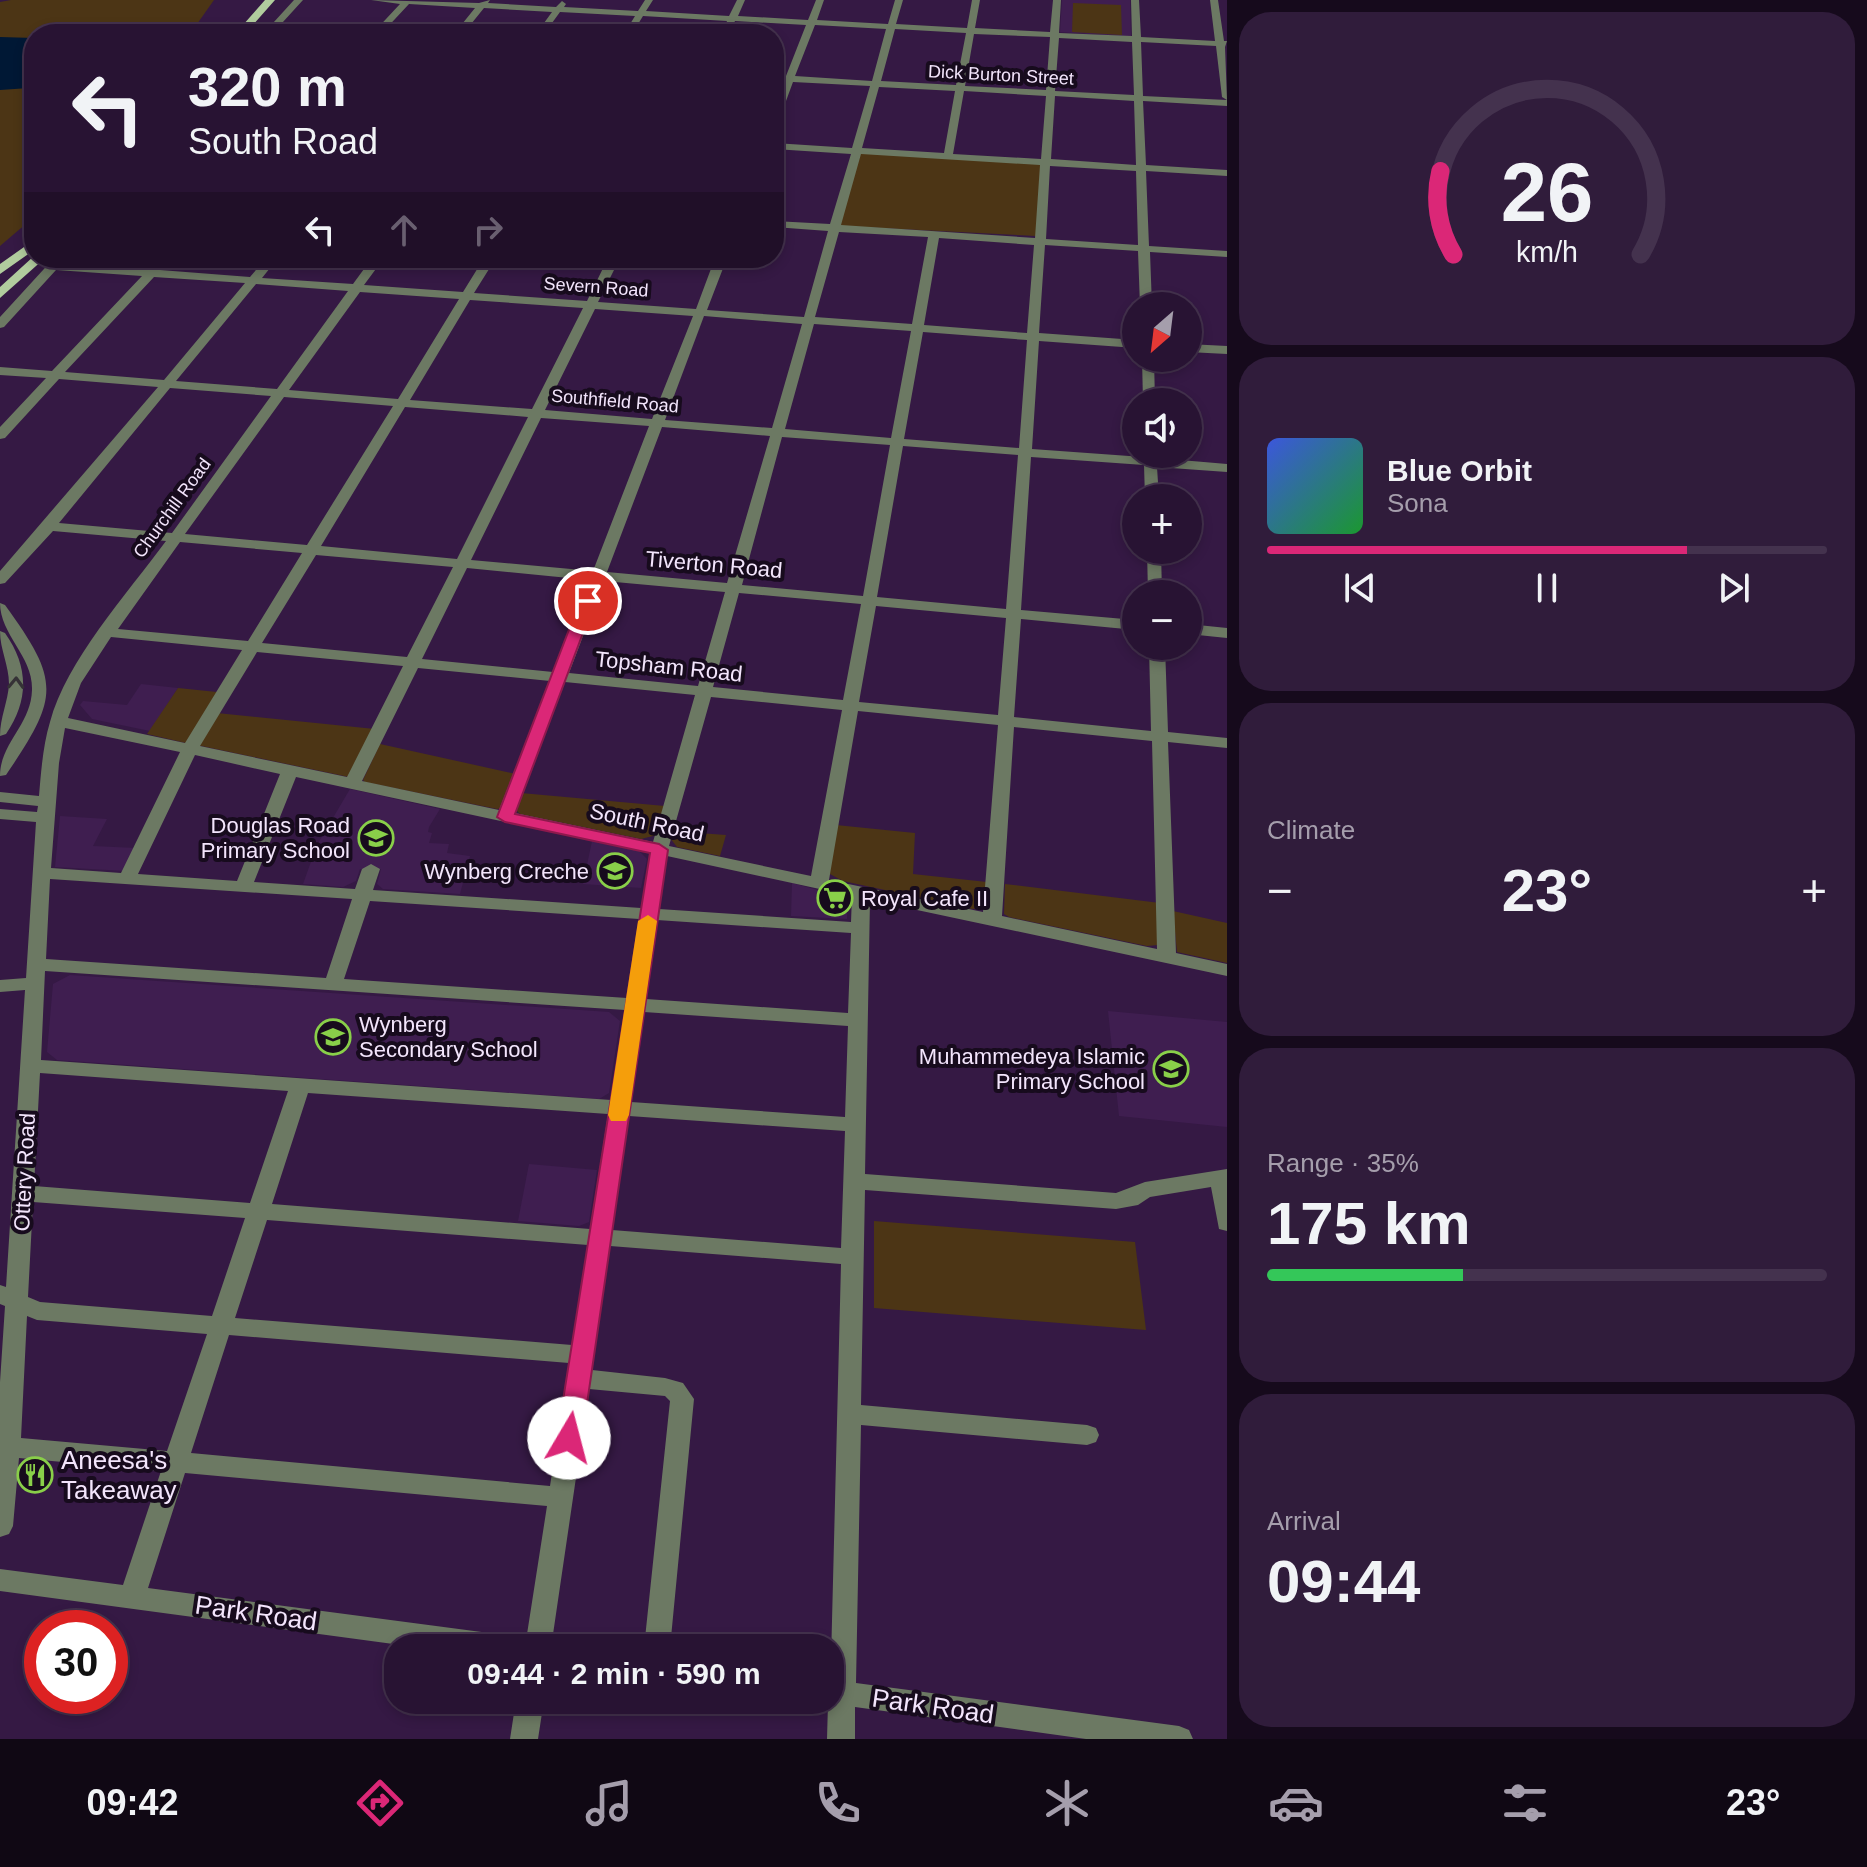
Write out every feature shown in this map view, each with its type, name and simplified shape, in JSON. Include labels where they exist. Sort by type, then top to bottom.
[{"type":"main road","points":[[249,24],[270,0]]},
{"type":"main road","points":[[260,24],[280,0]]},
{"type":"main road","points":[[0,270],[24,252]]},
{"type":"main road","points":[[0,294],[28,268]]},
{"type":"street","points":[[276,24],[299,0]]},
{"type":"street","points":[[375,0],[484,3],[1223,44]]},
{"type":"street","points":[[547,24],[565,0]]},
{"type":"street","points":[[634,24],[649,0]]},
{"type":"street","points":[[730,24],[741,0]]},
{"type":"street","points":[[784,94],[820,0]]},
{"type":"street","points":[[540,1634],[659,850],[899,0]]},
{"type":"street","points":[[948,156],[976,0]]},
{"type":"street","points":[[992,920],[1057,0]]},
{"type":"street","points":[[1135,0],[1145,292]]},
{"type":"street","points":[[1214,0],[1223,44],[1227,97]]},
{"type":"street","points":[[385,24],[407,1]]},
{"type":"street","points":[[466,24],[484,3]]},
{"type":"street","name":"Dick Burton Street","points":[[784,79],[1227,103]]},
{"type":"street","points":[[784,147],[1227,173]]},
{"type":"street","points":[[784,225],[1227,254]]},
{"type":"street","points":[[819,883],[934,235]]},
{"type":"street","points":[[0,324],[51,268]]},
{"type":"street","name":"Severn Road","points":[[108,268],[1122,343]]},
{"type":"street","points":[[0,435],[156,268]]},
{"type":"street","points":[[0,580],[49,526],[264,268]]},
{"type":"street","name":"Churchill Road","points":[[46,810],[53,736],[74,679],[371,268]]},
{"type":"street","points":[[127,879],[189,750],[484,268]]},
{"type":"street","points":[[352,784],[465,564],[609,268]]},
{"type":"street","points":[[505,817],[717,268]]},
{"type":"street","points":[[1202,349],[1227,350]]},
{"type":"street","name":"Southfield Road","points":[[0,371],[1024,452],[1122,457]]},
{"type":"street","name":"Southfield Road","points":[[1202,465],[1227,468]]},
{"type":"street","name":"Tiverton Road","points":[[49,526],[1122,624]]},
{"type":"street","points":[[0,608],[35,659],[41,690],[28,732],[0,771]]},
{"type":"street","points":[[1202,630],[1227,633]]},
{"type":"street","name":"Topsham Road","points":[[106,632],[1227,743]]},
{"type":"street","points":[[0,636],[13,658],[17,682],[14,706],[0,731]]},
{"type":"street","points":[[1157,660],[1167,958]]},
{"type":"street","name":"South Road","points":[[57,721],[1227,970]]},
{"type":"street","points":[[243,887],[290,771]]},
{"type":"street","points":[[0,797],[46,810]]},
{"type":"street","points":[[0,814],[46,810]]},
{"type":"street","name":"Ottery Road","points":[[0,1526],[9,1299],[23,1193],[46,810]]},
{"type":"street","points":[[333,984],[371,869]]},
{"type":"street","points":[[41,873],[860,928]]},
{"type":"street","points":[[839,1634],[848,1414],[861,892]]},
{"type":"street","points":[[0,986],[35,973],[333,984],[858,1020]]},
{"type":"street","points":[[31,1066],[856,1125]]},
{"type":"street","points":[[132,1596],[300,1085]]},
{"type":"street","points":[[854,1181],[1116,1201],[1130,1199],[1145,1190],[1223,1178],[1227,1223]]},
{"type":"street","points":[[23,1193],[852,1257]]},
{"type":"street","points":[[9,1299],[37,1311],[221,1325],[580,1367],[675,1390],[682,1399],[658,1634]]},
{"type":"street","points":[[848,1414],[1087,1435]]},
{"type":"street","points":[[4,1447],[561,1497]]},
{"type":"street","name":"Park Road","points":[[0,1580],[410,1634]]},
{"type":"street","name":"Park Road","points":[[844,1693],[1179,1739]]},
{"type":"street","points":[[524,1739],[528,1714]]},
{"type":"street","points":[[838,1714],[841,1739]]},
{"type":"shaded area","points":[[214,0],[197,24],[24,24],[24,226],[0,246],[0,2]]},
{"type":"shaded area","points":[[1062,0],[1130,0],[1131,37],[1060,32]]},
{"type":"shaded area","points":[[1073,3],[1121,5],[1122,35],[1072,32]]},
{"type":"shaded area","points":[[861,152],[1041,163],[1036,236],[842,226],[840,224]]},
{"type":"shaded area","points":[[141,684],[178,688],[150,731],[92,719],[80,705],[83,701],[127,705]]},
{"type":"shaded area","points":[[178,688],[217,692],[186,743],[147,734]]},
{"type":"shaded area","points":[[217,713],[375,729],[349,777],[197,745]]},
{"type":"shaded area","points":[[380,744],[516,774],[501,808],[497,809],[365,782],[363,780]]},
{"type":"shaded area","name":"Douglas Road Primary School","points":[[350,789],[440,809],[429,827],[428,832],[432,833],[429,843],[449,844],[447,853],[470,856],[460,894],[383,889],[377,884],[381,869],[360,869],[356,881],[343,887],[303,884],[317,845]]},
{"type":"shaded area","points":[[521,793],[665,806],[657,835],[641,839],[520,814],[516,810]]},
{"type":"shaded area","points":[[60,816],[107,819],[93,846],[136,848],[125,871],[55,867]]},
{"type":"shaded area","points":[[836,825],[915,833],[913,874],[987,882],[985,907],[973,909],[843,881],[828,873]]},
{"type":"shaded area","points":[[672,831],[726,835],[720,856],[677,847],[670,838]]},
{"type":"shaded area","name":"Wynberg Creche","points":[[592,841],[639,851],[647,859],[641,888],[583,884]]},
{"type":"shaded area","points":[[792,883],[847,898],[847,919],[791,916]]},
{"type":"shaded area","points":[[1005,884],[1160,903],[1158,945],[1147,946],[1009,917],[1004,914]]},
{"type":"shaded area","points":[[1173,911],[1227,923],[1227,963],[1177,952]]},
{"type":"shaded area","name":"Wynberg Secondary School","points":[[70,975],[609,1012],[620,1021],[609,1093],[599,1099],[57,1060],[47,1052],[53,984]]},
{"type":"shaded area","name":"Muhammedeya Islamic Primary School","points":[[1108,1011],[1227,1022],[1227,1127],[1119,1116]]},
{"type":"shaded area","points":[[529,1164],[597,1170],[589,1222],[579,1226],[518,1221]]},
{"type":"shaded area","points":[[874,1221],[1135,1242],[1146,1330],[874,1308]]},
{"type":"water","points":[[0,37],[24,38],[24,88],[0,90]]},
{"type":"slow traffic","points":[[619,1115],[648,921]]},
{"type":"place","name":"Douglas Road Primary School","points":[[376,838]]},
{"type":"place","name":"Wynberg Creche","points":[[615,871]]},
{"type":"place","name":"Royal Cafe II","points":[[835,898]]},
{"type":"place","name":"Wynberg Secondary School","points":[[333,1037]]},
{"type":"place","name":"Muhammedeya Islamic Primary School","points":[[1171,1069]]},
{"type":"place","name":"Aneesa's Takeaway","points":[[35,1475]]},
{"type":"route","points":[[569,1438],[659,850],[505,817],[588,601]]}]
